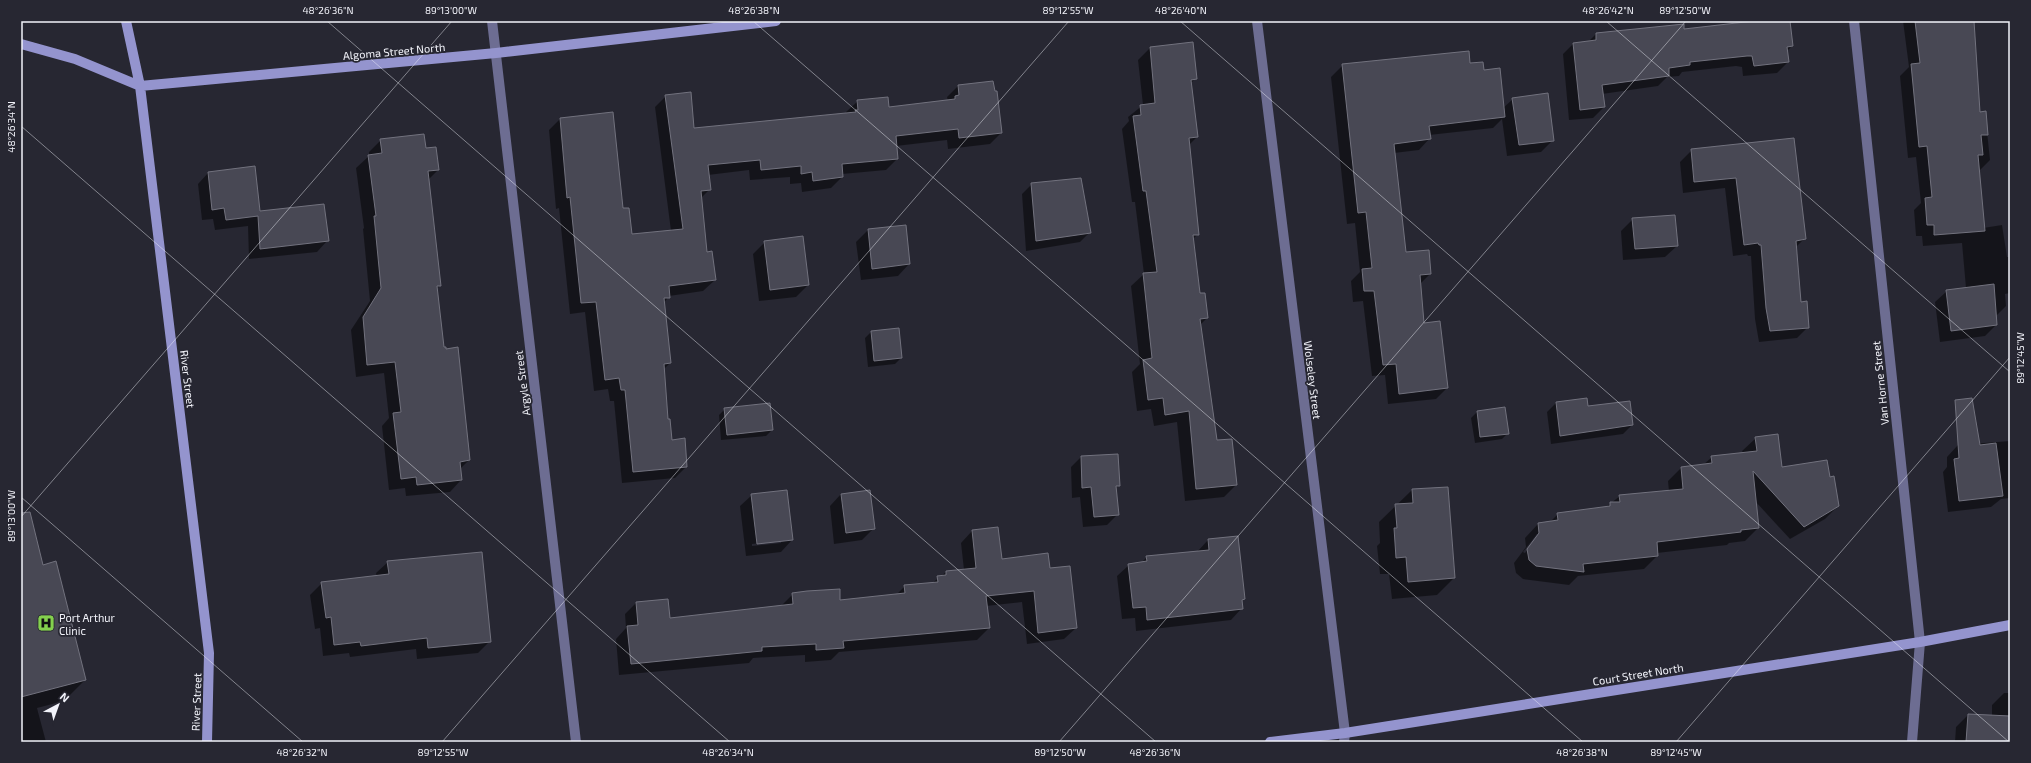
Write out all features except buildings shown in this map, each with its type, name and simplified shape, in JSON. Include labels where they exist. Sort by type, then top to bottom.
[{"type":"street","name":"River Street","points":[[126,21],[140,86],[210,653],[207,742]]},
{"type":"street","name":"Argyle Street","points":[[492,21],[576,742]]},
{"type":"street","name":"Algoma Street North","points":[[21,44],[75,59],[140,86],[496,53],[776,21]]},
{"type":"street","name":"Wolseley Street","points":[[1257,21],[1344,737]]},
{"type":"street","name":"Van Horne Street","points":[[1854,21],[1920,642],[1912,742]]},
{"type":"street","name":"Court Street North","points":[[1270,742],[1344,737],[1920,642],[2010,625]]},
{"type":"place","name":"Port Arthur Clinic","points":[[46,623]]}]
